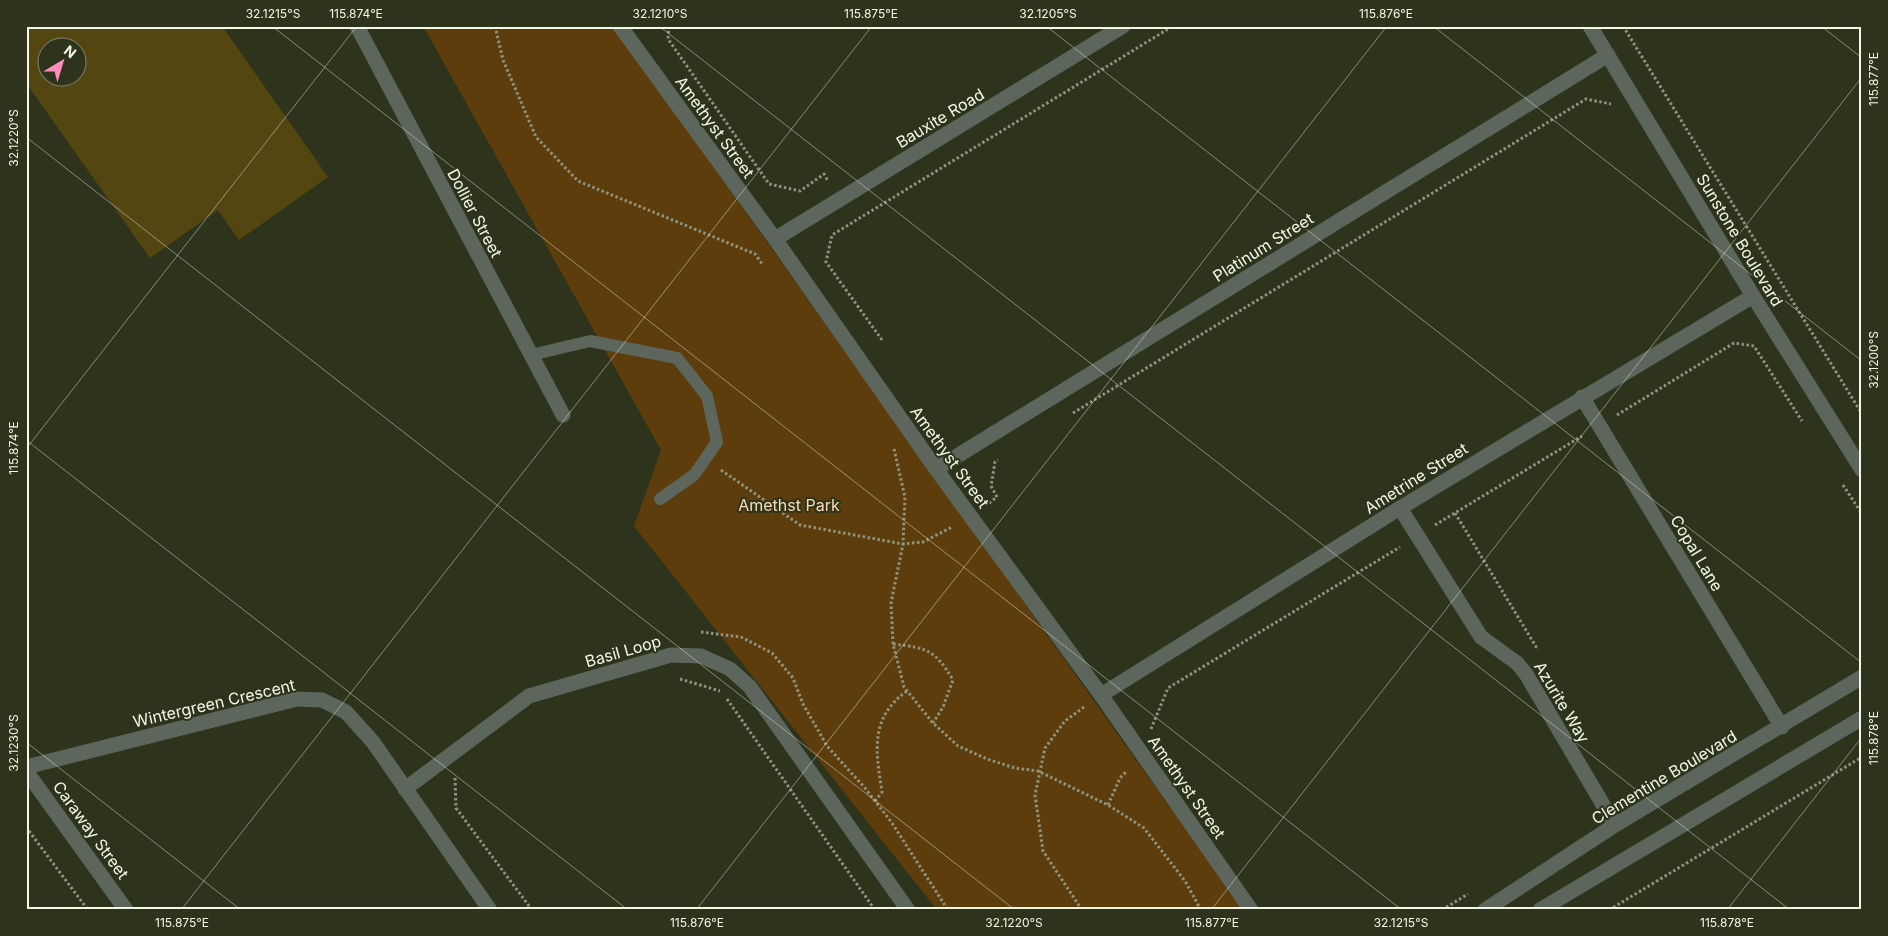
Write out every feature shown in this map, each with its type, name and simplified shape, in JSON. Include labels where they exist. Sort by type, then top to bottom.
[{"type":"street","name":"Dollier Street","points":[[357,26],[563,415]]},
{"type":"street","name":"Amethyst Street","points":[[620,26],[775,239],[936,469],[1101,695],[1251,910]]},
{"type":"street","name":"Bauxite Road","points":[[775,239],[1123,26]]},
{"type":"street","name":"Sunstone Boulevard","points":[[1590,26],[1753,296],[1862,470]]},
{"type":"street","name":"Platinum Street","points":[[936,469],[1608,55]]},
{"type":"street","name":"Ametrine Street","points":[[1101,695],[1400,508],[1753,296]]},
{"type":"street","name":"Copal Lane","points":[[1582,397],[1782,727]]},
{"type":"street","name":"Azurite Way","points":[[1400,508],[1481,637],[1517,663],[1526,674],[1615,825]]},
{"type":"street","name":"Basil Loop","points":[[405,789],[529,696],[671,655],[701,656],[730,669],[750,687],[908,910]]},
{"type":"street","name":"Clementine Boulevard","points":[[1485,910],[1615,825],[1782,727],[1862,677]]},
{"type":"street","name":"Wintergreen Crescent","points":[[26,769],[297,698],[322,700],[346,712],[373,742],[490,910]]},
{"type":"street","points":[[1540,910],[1862,718]]},
{"type":"street","name":"Caraway Street","points":[[26,769],[126,910]]},
{"type":"lane","points":[[531,355],[590,341],[677,358],[707,396],[717,442],[694,475],[660,499]]},
{"type":"path","points":[[495,26],[503,60],[536,137],[578,181],[755,254],[766,270]]},
{"type":"path","points":[[669,26],[668,39],[769,184],[800,191],[824,174],[852,222]]},
{"type":"path","points":[[882,340],[826,262],[832,235],[1173,26]]},
{"type":"path","points":[[1623,26],[1862,414]]},
{"type":"path","points":[[1071,415],[1586,100],[1614,105],[1619,114],[1664,93]]},
{"type":"path","points":[[1133,741],[1154,727],[1168,688],[1734,343],[1754,346],[1804,425]]},
{"type":"path","points":[[889,441],[894,449],[905,497],[903,544],[891,602],[893,644],[907,691],[933,724],[958,746],[987,760],[1038,771],[1108,805],[1144,828],[1185,881],[1200,910]]},
{"type":"path","points":[[706,459],[800,525],[903,544],[923,542],[970,516],[997,497],[991,486],[995,462],[1003,456]]},
{"type":"path","points":[[1841,482],[1862,514]]},
{"type":"path","points":[[893,644],[927,650],[941,659],[953,680],[943,707],[933,724]]},
{"type":"path","points":[[676,678],[722,692],[876,910]]},
{"type":"path","points":[[876,801],[882,792],[877,741],[882,716],[894,700],[907,691]]},
{"type":"path","points":[[1082,910],[1043,852],[1034,795],[1038,771],[1045,748],[1064,721],[1101,695]]},
{"type":"path","points":[[1609,910],[1862,757]]},
{"type":"path","points":[[455,777],[456,808],[532,910]]},
{"type":"path","points":[[26,827],[88,910]]},
{"type":"green space","name":"Amethst Park","points":[[423,26],[613,26],[1243,910],[937,910],[634,526],[661,450]]},
{"type":"building","points":[[26,26],[222,26],[328,177],[239,240],[218,210],[150,258],[26,83]]}]
